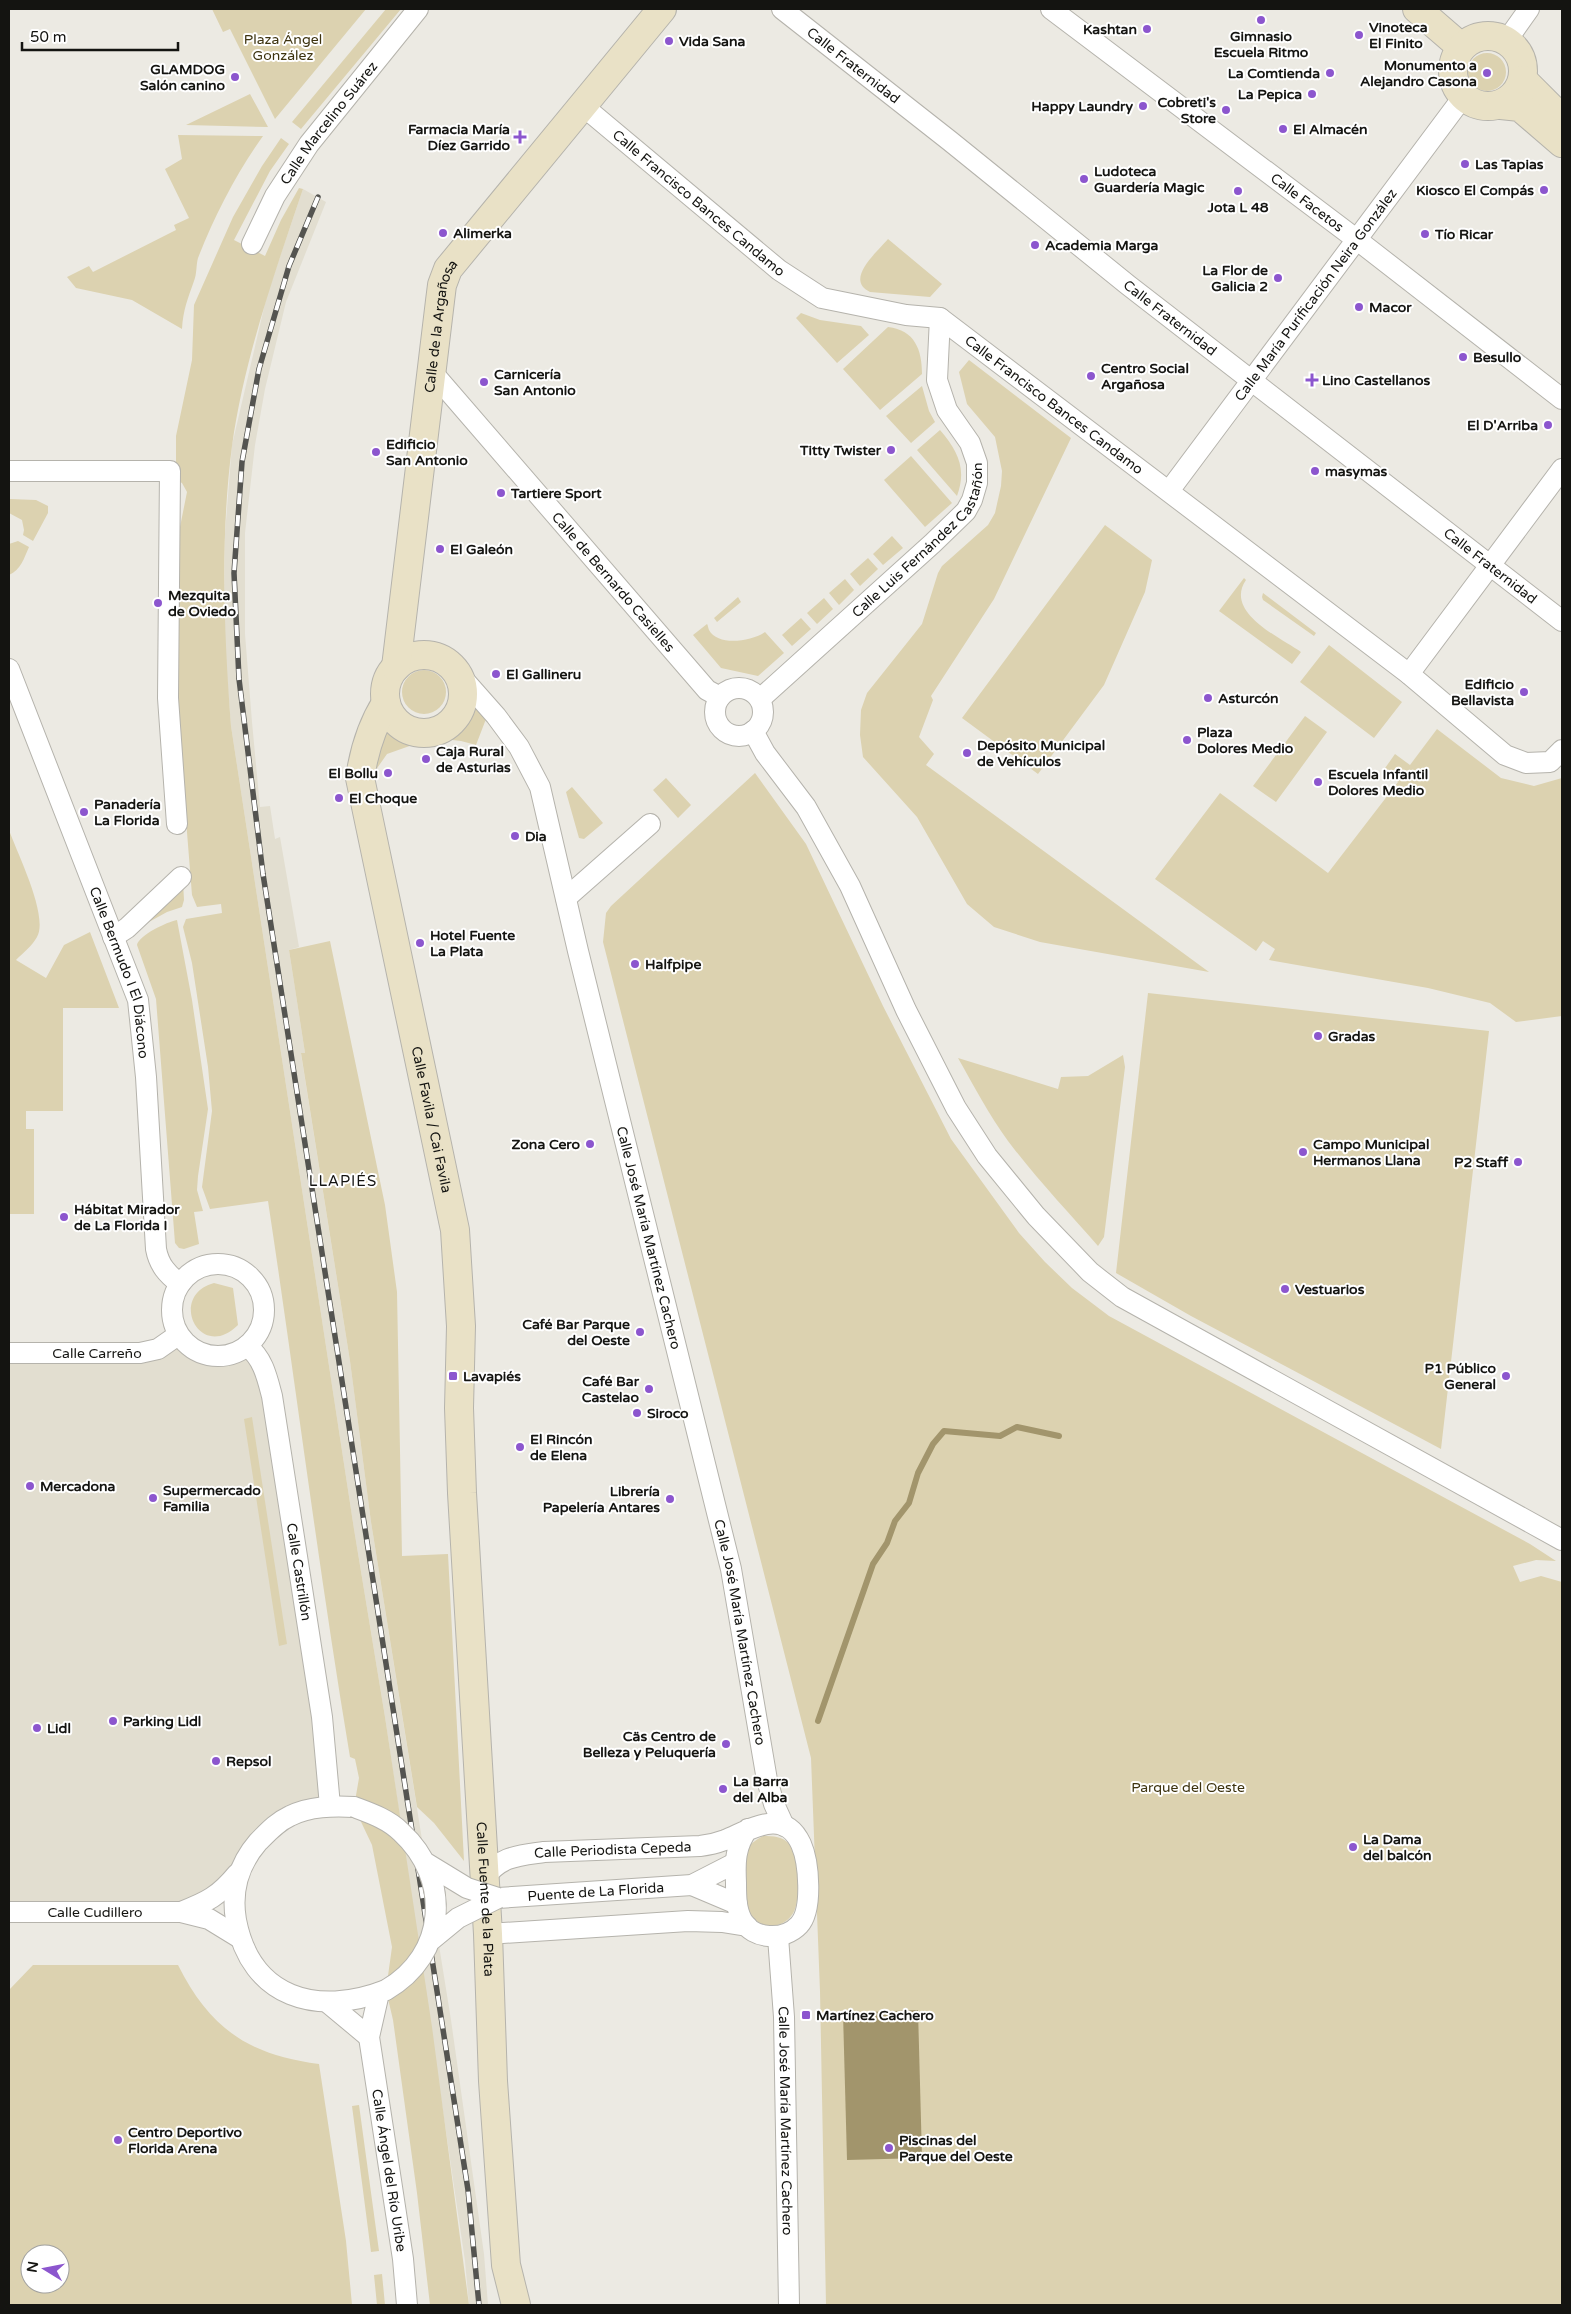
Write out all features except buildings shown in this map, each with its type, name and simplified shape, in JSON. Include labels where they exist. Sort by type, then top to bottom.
[{"type":"main road","name":"Calle de la Argañosa","points":[[396,667],[433,373],[442,285],[448,269],[662,9]]},
{"type":"main road","points":[[1417,9],[1461,47]]},
{"type":"main road","points":[[1501,105],[1516,94],[1523,80],[1524,67],[1520,53],[1507,40],[1490,35],[1473,38],[1461,47],[1453,62],[1453,82],[1463,97],[1476,105],[1489,108],[1501,105],[1520,107],[1562,143]]},
{"type":"main road","points":[[1523,80],[1562,119]]},
{"type":"main road","name":"Calle de la Argañosa","points":[[405,598],[417,636],[435,656]]},
{"type":"main road","points":[[421,655],[435,656],[448,663],[458,674],[463,690],[461,708],[454,720],[442,729],[429,733],[408,730],[402,727],[392,716],[386,703],[385,690],[389,678],[396,667],[411,657],[421,655]]},
{"type":"main road","name":"Calle Favila / Cai Favila","points":[[386,703],[376,721],[364,751],[360,778],[455,1230],[461,1326],[459,1408],[462,1493]]},
{"type":"main road","name":"Calle Fuente de la Plata","points":[[462,1493],[490,1889],[488,1934],[493,2081],[506,2265],[516,2305]]},
{"type":"street","name":"Calle Marcelino Suárez","points":[[252,244],[275,196],[309,144],[418,9]]},
{"type":"street","name":"Calle Fraternidad","points":[[782,9],[943,135],[1128,285],[1562,621]]},
{"type":"street","name":"Calle Facetos","points":[[1051,9],[1356,239],[1562,399]]},
{"type":"street","points":[[1507,40],[1529,9]]},
{"type":"street","name":"Calle María Purificación Neira González","points":[[1169,491],[1463,97]]},
{"type":"street","name":"Calle Francisco Bances Candamo","points":[[583,106],[779,270],[822,298],[906,315],[940,318],[1409,674],[1505,755],[1526,763],[1550,762],[1562,750]]},
{"type":"street","name":"Calle Luis Fernández Castañón","points":[[760,699],[933,543],[966,511],[972,500],[977,483],[976,458],[970,443],[947,410],[937,380],[940,318]]},
{"type":"street","name":"Calle de Bernardo Casielles","points":[[433,373],[708,690],[720,697]]},
{"type":"street","points":[[1409,674],[1562,469]]},
{"type":"street","points":[[9,471],[170,470],[168,698],[177,824]]},
{"type":"street","name":"Calle Bermudo I El Diácono","points":[[9,669],[138,1000],[146,1077],[156,1249],[160,1264],[169,1276],[180,1284]]},
{"type":"street","name":"Calle José María Martínez Cachero","points":[[458,674],[496,716],[519,747],[540,787],[731,1569],[767,1780],[774,1804],[784,1826]]},
{"type":"street","points":[[741,688],[748,689],[760,699],[763,712],[762,719],[753,731],[739,736],[725,731],[716,718],[717,704],[720,697],[726,692],[741,688]]},
{"type":"street","points":[[753,731],[765,753],[806,807],[850,886],[906,1010],[956,1108],[987,1156],[1036,1216],[1090,1272],[1122,1297],[1562,1540]]},
{"type":"street","points":[[566,898],[650,824]]},
{"type":"street","points":[[113,937],[128,928],[181,877]]},
{"type":"street","points":[[213,1263],[230,1265],[245,1272],[257,1285],[263,1300],[264,1317],[258,1333],[247,1346],[233,1354],[217,1357],[201,1354],[187,1345],[178,1334],[172,1317],[172,1303],[180,1284],[197,1268],[213,1263]]},
{"type":"street","name":"Calle Carreño","points":[[9,1353],[140,1353],[158,1349],[178,1334]]},
{"type":"street","name":"Calle Castrillón","points":[[247,1346],[257,1355],[262,1364],[272,1396],[322,1717],[330,1806]]},
{"type":"street","points":[[330,1806],[354,1807],[379,1817],[401,1831],[426,1863],[435,1898],[434,1925],[430,1941],[418,1964],[410,1974],[382,1991],[348,2002],[327,2002],[301,1998],[280,1989],[263,1976],[251,1962],[240,1938],[234,1908],[234,1891],[240,1870],[250,1852],[271,1828],[291,1815],[330,1806]]},
{"type":"street","points":[[488,1934],[688,1921],[722,1922],[747,1926],[765,1935],[778,1937],[798,1925],[806,1912],[808,1894],[804,1850],[796,1836],[784,1826],[767,1823],[748,1829],[738,1843],[735,1863],[737,1904],[747,1926]]},
{"type":"street","name":"Calle Periodista Cepeda","points":[[490,1889],[493,1866],[505,1860],[525,1855],[544,1852],[700,1846],[716,1843],[748,1829]]},
{"type":"street","name":"Puente de La Florida","points":[[426,1863],[467,1888],[692,1885],[737,1904]]},
{"type":"street","name":"Puente de La Florida","points":[[692,1885],[735,1863]]},
{"type":"street","name":"Calle Cudillero","points":[[181,1912],[207,1902],[223,1891],[240,1870]]},
{"type":"street","name":"Puente de La Florida","points":[[430,1941],[490,1889]]},
{"type":"street","name":"Calle Cudillero","points":[[9,1912],[181,1912],[209,1920],[240,1938]]},
{"type":"street","name":"Calle José María Martínez Cachero","points":[[778,1937],[784,2017],[789,2305]]},
{"type":"street","name":"Calle Ángel del Río Uribe","points":[[382,1991],[369,2037],[403,2259],[407,2305]]},
{"type":"street","points":[[327,2002],[369,2037]]},
{"type":"shaded area","points":[[303,189],[326,202],[286,302],[265,389],[255,445],[245,533],[245,634],[252,722],[260,807],[270,806],[275,839],[280,837],[299,947],[289,950],[305,1053],[301,1054],[350,1361],[371,1522],[451,2020],[484,2254],[488,2305],[469,2305],[465,2261],[385,1717],[354,1529],[231,726],[224,641],[225,534],[232,445],[267,295]]},
{"type":"shaded area","points":[[178,1335],[187,1345],[201,1354],[217,1357],[233,1354],[247,1346],[257,1355],[330,1806],[291,1815],[207,1902],[9,1912],[9,1353],[140,1353]]},
{"type":"shaded area","points":[[918,2010],[922,2158],[847,2160],[843,2013]]},
{"type":"green space","name":"Plaza Ángel González","points":[[212,9],[366,9],[275,119],[230,29],[223,32]]},
{"type":"green space","points":[[386,9],[401,9],[301,129],[292,122]]},
{"type":"green space","points":[[1487,53],[1494,54],[1500,59],[1505,65],[1505,79],[1500,85],[1494,90],[1487,91],[1480,90],[1474,85],[1469,79],[1468,72],[1469,65],[1474,59],[1480,54]]},
{"type":"green space","points":[[250,94],[268,127],[186,125]]},
{"type":"green space","points":[[178,135],[263,136],[235,180],[198,258],[182,329],[132,300],[76,288],[67,277],[89,266],[93,272],[176,230],[174,225],[189,218],[165,169],[182,159]]},
{"type":"green space","points":[[281,138],[289,144],[270,171],[234,240],[265,256],[281,220],[299,188],[303,189],[252,348],[237,413],[232,446],[226,515],[224,586],[231,726],[432,2027],[469,2305],[430,2305],[417,2193],[393,2020],[386,1990],[392,1947],[372,1845],[354,1807],[359,1778],[355,1759],[350,1757],[339,1688],[268,1201],[210,1209],[202,1187],[212,1111],[208,1067],[192,963],[183,927],[186,919],[222,913],[221,904],[197,907],[192,895],[176,694],[178,537],[187,492],[182,483],[176,480],[176,436],[192,360],[194,305],[233,217],[262,166]]},
{"type":"green space","points":[[888,239],[942,284],[930,297],[870,292],[863,287],[860,280],[861,273]]},
{"type":"green space","points":[[801,313],[820,320],[861,326],[869,335],[837,363],[796,318]]},
{"type":"green space","points":[[888,327],[905,332],[911,337],[918,349],[922,374],[880,410],[843,369]]},
{"type":"green space","points":[[969,360],[1071,438],[994,599],[931,696],[933,700],[919,737],[934,754],[926,765],[1209,972],[1040,942],[994,927],[967,904],[917,817],[863,757],[860,735],[861,710],[867,693],[922,624],[942,566],[988,525],[995,513],[1002,471],[995,437],[967,404],[959,372]]},
{"type":"green space","points":[[922,386],[929,411],[935,422],[911,443],[886,416]]},
{"type":"green space","points":[[940,430],[952,445],[959,461],[961,477],[957,496],[917,450]]},
{"type":"green space","points":[[911,456],[952,503],[925,527],[884,480]]},
{"type":"green space","points":[[10,499],[36,500],[48,506],[48,513],[33,541],[23,535],[22,520],[9,513]]},
{"type":"green space","points":[[1105,525],[1152,560],[1145,592],[1104,685],[1038,774],[962,718]]},
{"type":"green space","points":[[892,536],[903,548],[883,565],[873,554]]},
{"type":"green space","points":[[18,541],[29,547],[19,567],[9,575],[9,544]]},
{"type":"green space","points":[[868,558],[878,569],[860,586],[850,574]]},
{"type":"green space","points":[[1244,578],[1246,580],[1241,592],[1242,603],[1257,622],[1301,652],[1292,664],[1219,611]]},
{"type":"green space","points":[[845,579],[854,590],[839,605],[829,593]]},
{"type":"green space","points":[[1263,593],[1316,633],[1314,636],[1263,600]]},
{"type":"green space","points":[[738,597],[741,602],[717,622],[714,618]]},
{"type":"green space","points":[[824,598],[833,609],[817,624],[807,613]]},
{"type":"green space","points":[[801,618],[811,629],[792,646],[782,635]]},
{"type":"green space","points":[[707,624],[713,635],[727,640],[744,640],[765,632],[784,653],[758,676],[721,668],[693,635]]},
{"type":"green space","points":[[1329,645],[1402,702],[1374,738],[1300,682]]},
{"type":"green space","points":[[428,670],[440,676],[445,683],[445,701],[440,708],[433,713],[420,714],[412,711],[405,704],[402,688],[405,680],[412,673]]},
{"type":"green space","points":[[470,702],[486,719],[476,745],[444,739],[444,735],[459,724]]},
{"type":"green space","points":[[1305,716],[1327,732],[1276,802],[1253,786]]},
{"type":"green space","points":[[386,729],[393,729],[417,739],[418,743],[387,754],[373,774],[372,767]]},
{"type":"green space","points":[[1437,729],[1501,778],[1534,786],[1562,778],[1562,1016],[1516,1022],[1490,1003],[1428,988],[1269,960],[1275,949],[1263,941],[1256,951],[1155,879],[1220,793],[1328,873],[1398,782],[1383,771],[1395,754],[1410,765]]},
{"type":"green space","name":"Parque del Oeste","points":[[755,773],[806,844],[883,1006],[951,1139],[1019,1233],[1045,1262],[1072,1288],[1109,1316],[1530,1544],[1556,1561],[1536,1560],[1513,1566],[1520,1582],[1541,1576],[1562,1582],[1562,2305],[826,2305],[820,1991],[811,1758],[603,942],[606,913],[611,906]]},
{"type":"green space","points":[[666,778],[691,805],[678,818],[653,790]]},
{"type":"green space","points":[[572,787],[603,823],[584,839],[579,838],[566,792]]},
{"type":"green space","points":[[9,830],[31,884],[36,900],[40,927],[35,940],[16,960],[46,978],[64,945],[90,932],[119,1008],[63,1008],[63,1111],[26,1111],[26,1129],[34,1129],[34,1214],[9,1214]]},
{"type":"green space","points":[[183,882],[184,900],[182,907],[167,912],[138,928]]},
{"type":"green space","points":[[177,920],[192,1000],[208,1109],[197,1190],[203,1211],[194,1212],[199,1244],[184,1249],[179,1248],[175,1243],[156,999],[137,945],[148,933]]},
{"type":"green space","points":[[330,941],[385,1205],[397,1292],[402,1556],[448,1554],[464,1861],[434,1823],[417,1807],[371,1522],[350,1361],[301,1053],[305,1053],[289,950]]},
{"type":"green space","name":"Campo Municipal Hermanos Llana","points":[[1148,993],[1489,1031],[1441,1449],[1191,1316],[1116,1273]]},
{"type":"green space","points":[[1123,1055],[1125,1067],[1104,1237],[1098,1246],[1041,1182],[1008,1141],[988,1111],[958,1058],[1058,1089],[1061,1077],[1088,1076]]},
{"type":"green space","points":[[214,1283],[233,1288],[238,1325],[224,1335],[212,1336],[201,1332],[194,1323],[191,1312],[193,1300],[200,1290]]},
{"type":"green space","points":[[252,1417],[287,1644],[279,1646],[244,1419]]},
{"type":"green space","points":[[763,1836],[778,1837],[787,1842],[793,1851],[797,1867],[798,1895],[795,1909],[787,1920],[775,1926],[762,1924],[752,1916],[745,1894],[744,1858],[751,1844]]},
{"type":"green space","points":[[33,1965],[178,1965],[190,1987],[204,2006],[218,2022],[234,2035],[252,2046],[272,2054],[319,2064],[346,2241],[352,2305],[9,2305],[9,1990]]},
{"type":"green space","points":[[359,2105],[379,2251],[371,2252],[352,2106]]},
{"type":"green space","points":[[382,2274],[385,2305],[377,2305],[374,2275]]},
{"type":"waterway","points":[[818,1721],[873,1564],[887,1543],[895,1521],[909,1503],[918,1473],[933,1444],[944,1431],[1000,1436],[1017,1427],[1059,1436]]},
{"type":"railway","points":[[318,197],[289,266],[259,369],[242,462],[234,573],[239,679],[263,874],[468,2190],[479,2305]]},
{"type":"place","name":"Gimnasio Escuela Ritmo","points":[[1261,20]]},
{"type":"place","name":"Kashtan","points":[[1147,29]]},
{"type":"place","name":"Vinoteca El Finito","points":[[1359,35]]},
{"type":"place","name":"Vida Sana","points":[[669,41]]},
{"type":"place","name":"La Comtienda","points":[[1330,73]]},
{"type":"place","name":"Monumento a Alejandro Casona","points":[[1487,73]]},
{"type":"place","name":"GLAMDOG Salón canino","points":[[235,77]]},
{"type":"place","name":"La Pepica","points":[[1312,94]]},
{"type":"place","name":"Happy Laundry","points":[[1143,106]]},
{"type":"place","name":"Cobreti's Store","points":[[1226,110]]},
{"type":"place","name":"El Almacén","points":[[1283,129]]},
{"type":"place","name":"Farmacia María Díez Garrido","points":[[520,137]]},
{"type":"place","name":"Las Tapias","points":[[1465,164]]},
{"type":"place","name":"Ludoteca Guardería Magic","points":[[1084,179]]},
{"type":"place","name":"Kiosco El Compás","points":[[1544,190]]},
{"type":"place","name":"Jota L 48","points":[[1238,191]]},
{"type":"place","name":"Alimerka","points":[[443,233]]},
{"type":"place","name":"Tío Ricar","points":[[1425,234]]},
{"type":"place","name":"Academia Marga","points":[[1035,245]]},
{"type":"place","name":"La Flor de Galicia 2","points":[[1278,278]]},
{"type":"place","name":"Macor","points":[[1359,307]]},
{"type":"place","name":"Besullo","points":[[1463,357]]},
{"type":"place","name":"Centro Social Argañosa","points":[[1091,376]]},
{"type":"place","name":"Lino Castellanos","points":[[1312,380]]},
{"type":"place","name":"Carnicería San Antonio","points":[[484,382]]},
{"type":"place","name":"El D'Arriba","points":[[1548,425]]},
{"type":"place","name":"Titty Twister","points":[[891,450]]},
{"type":"place","name":"Edificio San Antonio","points":[[376,452]]},
{"type":"place","name":"masymas","points":[[1315,471]]},
{"type":"place","name":"Tartiere Sport","points":[[501,493]]},
{"type":"place","name":"El Galeón","points":[[440,549]]},
{"type":"place","name":"Mezquita de Oviedo","points":[[158,603]]},
{"type":"place","name":"El Gallineru","points":[[496,674]]},
{"type":"place","name":"Edificio Bellavista","points":[[1524,692]]},
{"type":"place","name":"Asturcón","points":[[1208,698]]},
{"type":"place","name":"Plaza Dolores Medio","points":[[1187,740]]},
{"type":"place","name":"Depósito Municipal de Vehículos","points":[[967,753]]},
{"type":"place","name":"Caja Rural de Asturias","points":[[426,759]]},
{"type":"place","name":"El Bollu","points":[[388,773]]},
{"type":"place","name":"Escuela Infantil Dolores Medio","points":[[1318,782]]},
{"type":"place","name":"El Choque","points":[[339,798]]},
{"type":"place","name":"Panadería La Florida","points":[[84,812]]},
{"type":"place","name":"Dia","points":[[515,836]]},
{"type":"place","name":"Hotel Fuente La Plata","points":[[420,943]]},
{"type":"place","name":"Halfpipe","points":[[635,964]]},
{"type":"place","name":"Gradas","points":[[1318,1036]]},
{"type":"place","name":"Zona Cero","points":[[590,1144]]},
{"type":"place","name":"Campo Municipal Hermanos Llana","points":[[1303,1152]]},
{"type":"place","name":"P2 Staff","points":[[1518,1162]]},
{"type":"place","name":"Hábitat Mirador de La Florida I","points":[[64,1217]]},
{"type":"place","name":"Vestuarios","points":[[1285,1289]]},
{"type":"place","name":"Café Bar Parque del Oeste","points":[[640,1332]]},
{"type":"place","name":"Lavapiés","points":[[453,1376]]},
{"type":"place","name":"P1 Público General","points":[[1506,1376]]},
{"type":"place","name":"Café Bar Castelao","points":[[649,1389]]},
{"type":"place","name":"Siroco","points":[[637,1413]]},
{"type":"place","name":"El Rincón de Elena","points":[[520,1447]]},
{"type":"place","name":"Mercadona","points":[[30,1486]]},
{"type":"place","name":"Supermercado Familia","points":[[153,1498]]},
{"type":"place","name":"Librería Papelería Antares","points":[[670,1499]]},
{"type":"place","name":"Parking Lidl","points":[[113,1721]]},
{"type":"place","name":"Lidl","points":[[37,1728]]},
{"type":"place","name":"Cäs Centro de Belleza y Peluquería","points":[[726,1744]]},
{"type":"place","name":"Repsol","points":[[216,1761]]},
{"type":"place","name":"La Barra del Alba","points":[[723,1789]]},
{"type":"place","name":"La Dama del balcón","points":[[1353,1847]]},
{"type":"place","name":"Martínez Cachero","points":[[806,2015]]},
{"type":"place","name":"Centro Deportivo Florida Arena","points":[[118,2140]]},
{"type":"place","name":"Piscinas del Parque del Oeste","points":[[889,2148]]},
{"type":"district","name":"LLAPIÉS","points":[[343,1181]]}]
